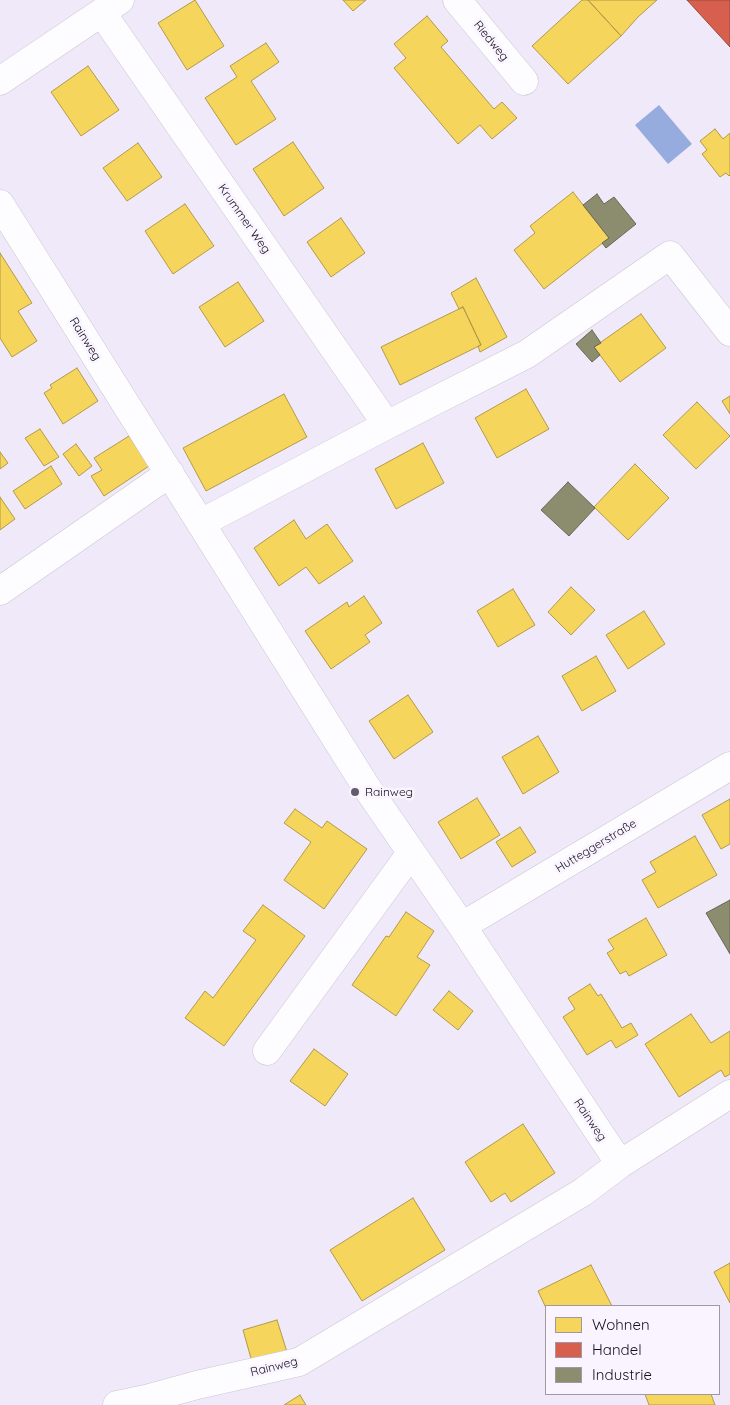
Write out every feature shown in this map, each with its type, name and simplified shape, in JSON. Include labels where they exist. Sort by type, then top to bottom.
[{"type":"street","name":"Riedweg","points":[[457,0],[524,81]]},
{"type":"street","points":[[0,81],[111,6]]},
{"type":"street","name":"Krummer Weg","points":[[111,6],[387,425]]},
{"type":"street","name":"Rainweg","points":[[0,204],[367,788],[462,926],[620,1164]]},
{"type":"street","points":[[201,523],[526,354],[670,255],[730,332]]},
{"type":"street","points":[[0,591],[170,473]]},
{"type":"street","name":"Hutteggerstraße","points":[[462,926],[730,766]]},
{"type":"street","points":[[267,1050],[411,853]]},
{"type":"street","name":"Rainweg","points":[[117,1405],[148,1402],[197,1385],[300,1362],[584,1192],[620,1164],[730,1094]]},
{"type":"water","points":[[659,105],[692,144],[668,164],[635,125]]},
{"type":"building: Wohnen","points":[[195,0],[224,46],[187,70],[158,23]]},
{"type":"building: Wohnen","points":[[343,0],[366,0],[353,11]]},
{"type":"building: Wohnen","points":[[582,0],[588,0],[621,36],[568,84],[532,46]]},
{"type":"building: Wohnen","points":[[588,0],[657,0],[621,36]]},
{"type":"building: Wohnen","points":[[427,16],[448,41],[441,47],[494,109],[502,102],[517,118],[492,139],[480,125],[458,144],[394,68],[406,58],[394,44]]},
{"type":"building: Wohnen","points":[[266,43],[279,62],[251,81],[276,119],[236,145],[205,98],[237,77],[230,66]]},
{"type":"building: Wohnen","points":[[88,66],[119,110],[81,136],[51,92]]},
{"type":"building: Wohnen","points":[[715,129],[723,139],[730,133],[729,176],[726,173],[720,177],[702,154],[707,150],[700,141]]},
{"type":"building: Wohnen","points":[[293,142],[324,188],[284,216],[253,169]]},
{"type":"building: Wohnen","points":[[138,143],[162,177],[127,201],[103,168]]},
{"type":"building: Wohnen","points":[[573,192],[609,238],[544,289],[514,250],[535,233],[530,226]]},
{"type":"building: Wohnen","points":[[185,204],[214,246],[173,274],[145,231]]},
{"type":"building: Wohnen","points":[[341,218],[365,253],[331,277],[307,242]]},
{"type":"building: Wohnen","points":[[0,253],[32,303],[18,311],[37,341],[12,357],[0,338]]},
{"type":"building: Wohnen","points":[[476,278],[507,337],[480,352],[478,346],[481,345],[463,307],[459,309],[451,293]]},
{"type":"building: Wohnen","points":[[238,282],[264,321],[225,347],[199,307]]},
{"type":"building: Wohnen","points":[[463,307],[481,345],[400,385],[381,347]]},
{"type":"building: Wohnen","points":[[641,314],[666,348],[620,382],[594,347]]},
{"type":"building: Wohnen","points":[[77,368],[98,401],[63,424],[44,393],[52,388],[50,385]]},
{"type":"building: Wohnen","points":[[526,389],[549,429],[497,458],[475,418]]},
{"type":"building: Wohnen","points":[[284,394],[307,437],[206,491],[183,448]]},
{"type":"building: Wohnen","points":[[730,396],[730,414],[722,401]]},
{"type":"building: Wohnen","points":[[697,402],[730,436],[696,469],[663,435]]},
{"type":"building: Wohnen","points":[[40,429],[59,457],[44,466],[25,438]]},
{"type":"building: Wohnen","points":[[129,436],[149,466],[104,496],[91,476],[102,470],[94,458]]},
{"type":"building: Wohnen","points":[[423,443],[444,483],[396,509],[375,469]]},
{"type":"building: Wohnen","points":[[76,444],[92,466],[79,476],[63,454]]},
{"type":"building: Wohnen","points":[[0,452],[8,463],[0,469]]},
{"type":"building: Wohnen","points":[[635,464],[669,498],[628,540],[594,507]]},
{"type":"building: Wohnen","points":[[51,466],[62,484],[25,509],[13,491]]},
{"type":"building: Wohnen","points":[[0,497],[15,519],[0,530]]},
{"type":"building: Wohnen","points":[[294,520],[306,539],[327,524],[353,561],[319,584],[306,567],[279,586],[254,548]]},
{"type":"building: Wohnen","points":[[571,587],[595,610],[571,635],[548,612]]},
{"type":"building: Wohnen","points":[[513,589],[535,625],[498,647],[477,611]]},
{"type":"building: Wohnen","points":[[364,596],[382,623],[365,635],[370,642],[331,669],[305,631],[347,602],[349,607]]},
{"type":"building: Wohnen","points":[[644,611],[665,644],[628,669],[606,635]]},
{"type":"building: Wohnen","points":[[596,656],[616,691],[582,711],[562,676]]},
{"type":"building: Wohnen","points":[[408,695],[433,732],[394,759],[369,721]]},
{"type":"building: Wohnen","points":[[538,736],[559,772],[523,794],[502,757]]},
{"type":"building: Wohnen","points":[[477,798],[500,835],[461,859],[438,822]]},
{"type":"building: Wohnen","points":[[730,799],[730,844],[721,849],[702,815]]},
{"type":"building: Wohnen","points":[[295,809],[322,828],[327,821],[367,849],[324,909],[284,880],[311,842],[284,823]]},
{"type":"building: Wohnen","points":[[520,827],[536,852],[512,867],[496,842]]},
{"type":"building: Wohnen","points":[[695,836],[717,875],[658,908],[642,880],[656,872],[650,862]]},
{"type":"building: Wohnen","points":[[263,905],[305,936],[224,1046],[185,1018],[205,991],[213,998],[256,940],[243,931]]},
{"type":"building: Wohnen","points":[[406,912],[434,931],[417,957],[430,965],[396,1016],[352,985],[386,936],[389,937]]},
{"type":"building: Wohnen","points":[[646,918],[667,955],[629,976],[626,971],[620,974],[607,953],[614,949],[608,940]]},
{"type":"building: Wohnen","points":[[590,984],[598,996],[601,994],[622,1028],[631,1023],[638,1035],[616,1048],[611,1040],[587,1055],[563,1017],[575,1009],[568,998]]},
{"type":"building: Wohnen","points":[[449,991],[473,1011],[458,1030],[433,1010]]},
{"type":"building: Wohnen","points":[[691,1014],[711,1043],[730,1031],[730,1074],[725,1077],[721,1070],[679,1097],[645,1044]]},
{"type":"building: Wohnen","points":[[314,1049],[348,1074],[325,1106],[290,1081]]},
{"type":"building: Wohnen","points":[[523,1124],[555,1173],[511,1202],[505,1193],[491,1202],[465,1162]]},
{"type":"building: Wohnen","points":[[413,1198],[445,1250],[362,1301],[330,1250]]},
{"type":"building: Wohnen","points":[[730,1263],[730,1303],[714,1272]]},
{"type":"building: Wohnen","points":[[591,1265],[611,1305],[545,1306],[538,1291]]},
{"type":"building: Wohnen","points":[[277,1320],[287,1352],[252,1362],[243,1330]]},
{"type":"building: Wohnen","points":[[300,1395],[306,1405],[284,1405]]},
{"type":"building: Wohnen","points":[[645,1395],[711,1395],[715,1405],[649,1405]]},
{"type":"building: Handel","points":[[687,0],[730,0],[730,47]]},
{"type":"building: Industrie","points":[[597,194],[604,204],[614,197],[636,224],[606,248],[602,243],[609,238],[583,205]]},
{"type":"building: Industrie","points":[[592,330],[601,343],[594,347],[600,355],[592,362],[576,344]]},
{"type":"building: Industrie","points":[[568,482],[595,508],[569,536],[541,510]]},
{"type":"building: Industrie","points":[[730,900],[730,954],[706,913]]},
{"type":"place","name":"Rainweg","points":[[355,792]]}]
